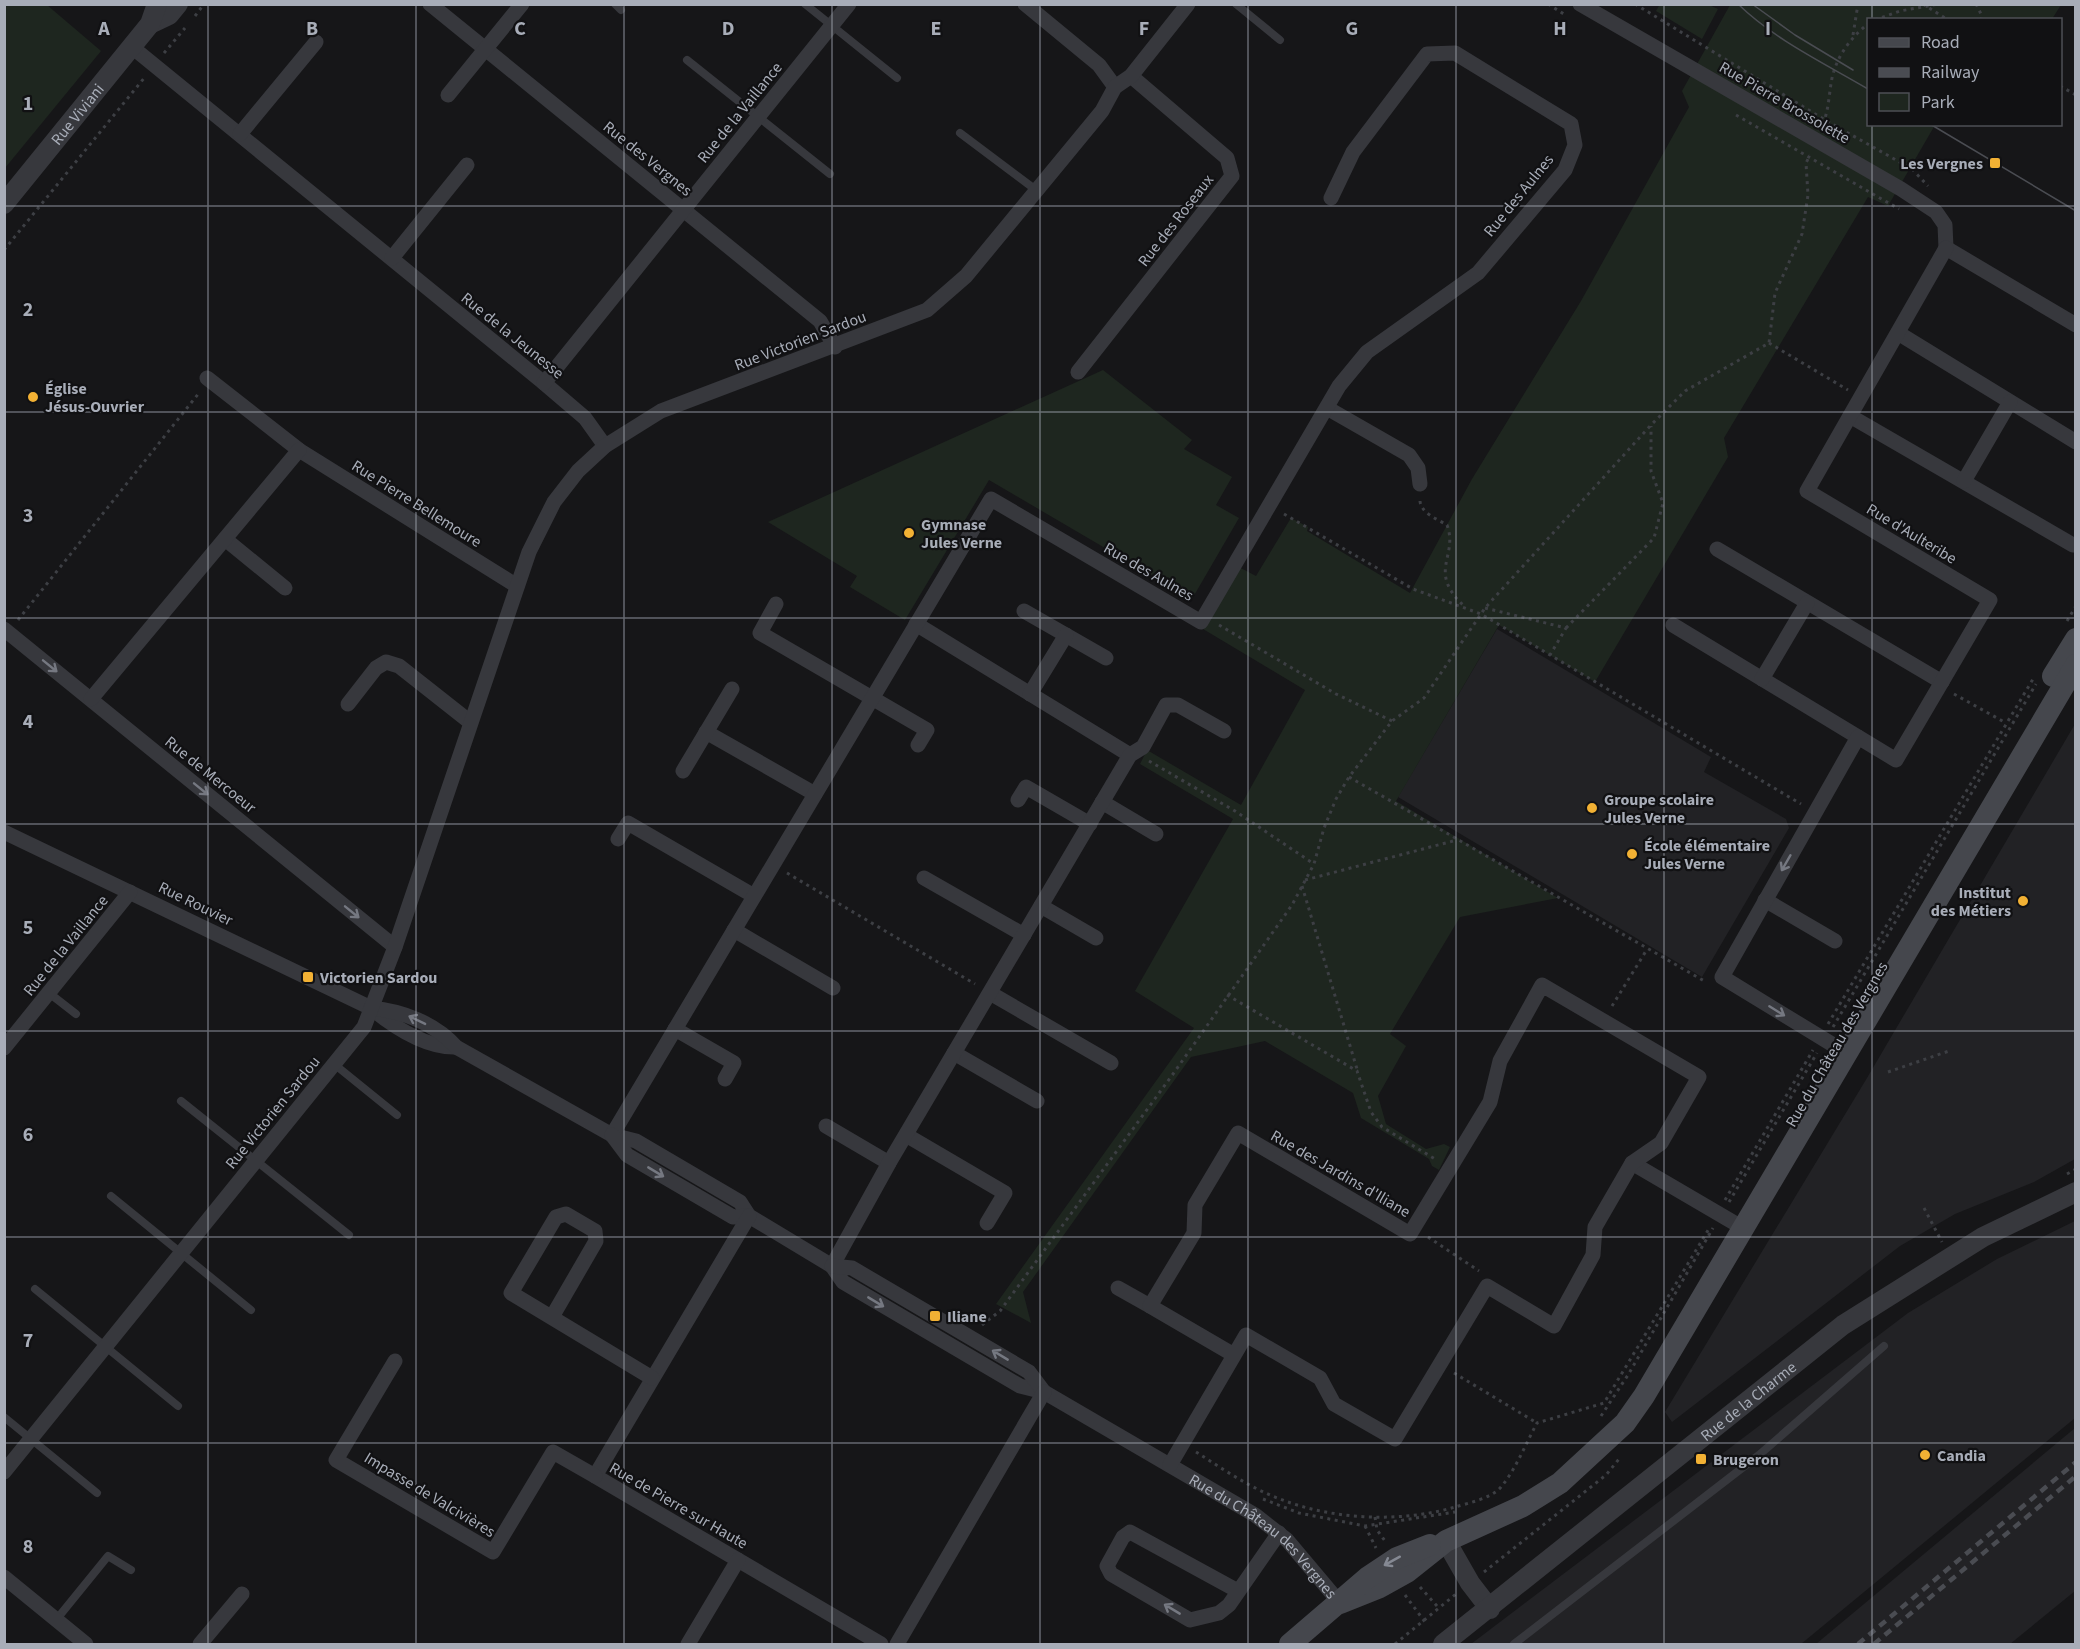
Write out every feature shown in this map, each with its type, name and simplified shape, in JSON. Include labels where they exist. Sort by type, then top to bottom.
[{"type":"main road","name":"Rue du Château des Vergnes","points":[[1340,1603],[1394,1580],[1446,1541],[1523,1506],[1560,1483],[1599,1450],[1827,1041],[2070,630]]},
{"type":"main road","name":"Rue du Château des Vergnes","points":[[1728,1219],[2076,665]]},
{"type":"main road","points":[[1290,1644],[1340,1603]]},
{"type":"street","name":"Rue Viviani","points":[[4,204],[150,24],[157,4]]},
{"type":"street","name":"Rue Viviani","points":[[150,24],[169,15],[178,4]]},
{"type":"street","name":"Rue des Vergnes","points":[[430,4],[820,321],[835,346]]},
{"type":"street","points":[[448,95],[522,4]]},
{"type":"street","name":"Rue de la Vaillance","points":[[544,383],[849,4]]},
{"type":"street","points":[[1025,4],[1100,65],[1115,87]]},
{"type":"street","name":"Rue Victorien Sardou","points":[[4,1472],[364,1027],[395,947],[530,552],[554,502],[578,471],[604,446],[661,411],[927,310],[966,276],[1102,111],[1115,87],[1131,76],[1188,4]]},
{"type":"street","name":"Rue Pierre Brossolette","points":[[1580,4],[1901,189],[1936,212],[1945,225],[1946,248]]},
{"type":"street","points":[[240,134],[316,42]]},
{"type":"street","name":"Rue de la Jeunesse","points":[[132,47],[544,383],[585,418],[604,446]]},
{"type":"street","name":"Rue des Aulnes","points":[[916,624],[990,499],[1201,622],[1339,386],[1367,352],[1478,273],[1565,170],[1575,145],[1571,124],[1455,53],[1427,54],[1353,152],[1331,198]]},
{"type":"street","name":"Rue des Roseaux","points":[[1078,372],[1232,176],[1227,158],[1131,76]]},
{"type":"street","points":[[392,258],[467,165]]},
{"type":"street","points":[[1946,248],[2076,324]]},
{"type":"street","name":"Rue d'Aulteribe","points":[[1673,625],[1896,760],[1990,600],[1808,491],[1946,248]]},
{"type":"street","points":[[1898,333],[2076,442]]},
{"type":"street","name":"Rue Pierre Bellemoure","points":[[208,379],[299,450],[517,586]]},
{"type":"street","points":[[1964,481],[2010,402]]},
{"type":"street","points":[[1328,408],[1409,455],[1418,468],[1420,484]]},
{"type":"street","points":[[1850,416],[2073,545]]},
{"type":"street","points":[[92,699],[299,450]]},
{"type":"street","points":[[225,539],[285,588]]},
{"type":"street","points":[[1717,549],[1941,684]]},
{"type":"street","points":[[1762,679],[1807,603]]},
{"type":"street","points":[[776,604],[760,633],[927,730],[918,745]]},
{"type":"street","points":[[1024,611],[1106,658]]},
{"type":"street","points":[[612,1135],[916,624],[1132,754]]},
{"type":"street","name":"Rue de Mercoeur","points":[[6,630],[395,947]]},
{"type":"street","points":[[1030,694],[1066,635]]},
{"type":"street","points":[[348,704],[376,668],[386,662],[399,666],[470,722]]},
{"type":"street","points":[[683,771],[732,689]]},
{"type":"street","points":[[832,1266],[890,1162],[1102,802],[1132,754],[1143,747],[1166,705],[1178,705],[1224,731]]},
{"type":"street","points":[[706,732],[815,794]]},
{"type":"street","points":[[1827,1041],[1722,977],[1858,737]]},
{"type":"street","points":[[1018,800],[1026,787],[1089,824]]},
{"type":"street","points":[[1102,802],[1156,834]]},
{"type":"street","points":[[618,839],[628,823],[754,896]]},
{"type":"street","name":"Rue Rouvier","points":[[4,832],[371,1008],[397,1010],[445,1034],[456,1047],[612,1135]]},
{"type":"street","points":[[924,878],[1024,935]]},
{"type":"street","name":"Rue de la Vaillance","points":[[4,1048],[130,892]]},
{"type":"street","points":[[1765,900],[1834,941]]},
{"type":"street","points":[[1041,906],[1096,938]]},
{"type":"street","points":[[734,930],[833,988]]},
{"type":"street","name":"Rue des Jardins d'Iliane","points":[[1150,1306],[1194,1233],[1195,1205],[1238,1133],[1410,1234],[1490,1102],[1500,1061],[1542,985],[1699,1077],[1661,1143],[1632,1163],[1595,1227],[1593,1256],[1554,1326],[1487,1286]]},
{"type":"street","points":[[990,993],[1111,1063]]},
{"type":"street","points":[[675,1029],[734,1063],[725,1079]]},
{"type":"street","points":[[954,1053],[1037,1101]]},
{"type":"street","points":[[826,1126],[890,1162]]},
{"type":"street","name":"Rue du Château des Vergnes","points":[[612,1135],[636,1141],[735,1199],[749,1216],[832,1266],[843,1282],[1020,1386],[1044,1392],[1255,1515],[1279,1533],[1306,1561],[1340,1603]]},
{"type":"street","points":[[906,1135],[1005,1193],[987,1223]]},
{"type":"street","points":[[1632,1163],[1728,1219]]},
{"type":"street","name":"Rue de la Charme","points":[[1443,1644],[1490,1609],[1844,1325],[1983,1237],[2076,1192]]},
{"type":"street","points":[[552,1317],[597,1241],[595,1231],[566,1214],[556,1217],[511,1293],[652,1378]]},
{"type":"street","name":"Rue de Pierre sur Haute","points":[[749,1216],[595,1476],[881,1644]]},
{"type":"street","name":"Rue du Château des Vergnes","points":[[832,1266],[852,1268],[971,1337],[1029,1372],[1044,1392]]},
{"type":"street","points":[[1170,1465],[1246,1335],[1320,1378],[1334,1404],[1395,1439],[1487,1286]]},
{"type":"street","points":[[1118,1288],[1234,1355]]},
{"type":"street","name":"Impasse de Valcivières","points":[[395,1360],[336,1460],[493,1552],[553,1452],[595,1476]]},
{"type":"street","points":[[897,1644],[1044,1392]]},
{"type":"street","points":[[1238,1591],[1130,1532],[1123,1538],[1107,1566],[1111,1574],[1190,1620],[1219,1613],[1229,1605],[1279,1533]]},
{"type":"street","points":[[1446,1541],[1470,1583],[1490,1609]]},
{"type":"street","points":[[688,1644],[738,1560]]},
{"type":"street","points":[[4,1577],[86,1644]]},
{"type":"street","points":[[200,1644],[242,1594]]},
{"type":"lane","points":[[805,4],[897,78]]},
{"type":"lane","points":[[1236,4],[1280,40]]},
{"type":"lane","points":[[687,60],[830,174]]},
{"type":"lane","points":[[960,133],[1036,190]]},
{"type":"lane","points":[[49,993],[76,1014]]},
{"type":"lane","points":[[334,1064],[397,1115]]},
{"type":"lane","points":[[181,1101],[349,1235]]},
{"type":"lane","points":[[111,1196],[250,1311]]},
{"type":"lane","points":[[35,1289],[178,1406]]},
{"type":"lane","points":[[1514,1644],[1759,1455],[1884,1346]]},
{"type":"lane","points":[[4,1417],[97,1493]]},
{"type":"lane","points":[[56,1620],[108,1556],[131,1570]]},
{"type":"path","points":[[4,250],[204,4]]},
{"type":"path","points":[[1769,343],[1775,293],[1802,234],[1808,195],[1806,163],[1825,120],[1832,77],[1852,36],[1858,4]]},
{"type":"path","points":[[1923,4],[1945,18]]},
{"type":"path","points":[[1881,18],[1900,11],[1939,4]]},
{"type":"path","points":[[1976,4],[1982,18]]},
{"type":"path","points":[[1852,36],[1867,25]]},
{"type":"path","points":[[2062,87],[2076,95]]},
{"type":"path","points":[[1769,343],[1861,398]]},
{"type":"path","points":[[971,1337],[980,1326],[1000,1311],[1173,1074],[1292,904],[1314,864],[1324,828],[1348,777],[1392,721],[1424,699],[1485,608],[1651,425],[1685,391],[1769,343]]},
{"type":"path","points":[[6,630],[208,379]]},
{"type":"path","points":[[1550,655],[1566,628],[1654,538],[1663,503],[1651,471],[1651,425]]},
{"type":"path","points":[[1420,484],[1420,506],[1447,525],[1451,540],[1444,564],[1445,574],[1453,594],[1469,610]]},
{"type":"path","points":[[1270,505],[1413,588],[1481,614],[1815,813]]},
{"type":"path","points":[[2070,630],[2076,606]]},
{"type":"path","points":[[1485,608],[1566,628]]},
{"type":"path","points":[[1204,616],[1336,694],[1392,721]]},
{"type":"path","points":[[2070,630],[2076,617]]},
{"type":"path","points":[[1600,1417],[1728,1219],[2035,675]]},
{"type":"path","points":[[1827,1041],[2040,678]]},
{"type":"path","points":[[1941,684],[2007,724]]},
{"type":"path","points":[[1132,754],[1235,811],[1314,864]]},
{"type":"path","points":[[1348,777],[1459,839],[1703,983],[1722,977]]},
{"type":"path","points":[[1305,880],[1459,839]]},
{"type":"path","points":[[773,864],[990,993]]},
{"type":"path","points":[[1302,886],[1371,1112],[1382,1127],[1450,1168]]},
{"type":"path","points":[[1603,1021],[1646,950]]},
{"type":"path","points":[[1227,995],[1357,1071]]},
{"type":"path","points":[[1888,1072],[1949,1051]]},
{"type":"path","points":[[1924,1209],[1944,1246]]},
{"type":"path","points":[[1182,1443],[1252,1487],[1281,1500],[1321,1510],[1374,1517],[1442,1510],[1472,1502],[1500,1489],[1537,1423],[1604,1404],[1728,1219]]},
{"type":"path","points":[[1413,1228],[1477,1267],[1487,1286]]},
{"type":"path","points":[[1440,1364],[1537,1423]]},
{"type":"path","points":[[1211,1468],[1256,1495],[1299,1513],[1365,1526],[1446,1516],[1500,1495]]},
{"type":"path","points":[[1374,1517],[1388,1545]]},
{"type":"path","points":[[1365,1526],[1381,1557]]},
{"type":"path","points":[[1418,1584],[1437,1606]]},
{"type":"path","points":[[1395,1644],[1425,1622],[1401,1590]]},
{"type":"shaded area","name":"Groupe scolaire Jules Verne","points":[[1497,629],[1711,757],[1704,772],[1786,819],[1789,828],[1702,977],[1398,797]]},
{"type":"shaded area","name":"Institut des Métiers","points":[[2075,724],[2075,1159],[2034,1182],[1955,1214],[1900,1246],[1672,1422],[1665,1412],[1867,1078]]},
{"type":"shaded area","name":"Candia","points":[[2075,1221],[2075,1418],[1801,1644],[1471,1644],[1908,1313],[1997,1259]]},
{"type":"shaded area","points":[[2075,1428],[2075,1591],[2010,1644],[1816,1644]]},
{"type":"green space","points":[[5,4],[47,5],[101,51],[5,168]]},
{"type":"green space","points":[[1660,4],[1709,5],[1718,9],[1702,39],[1656,11]]},
{"type":"green space","points":[[1730,5],[2061,5],[2053,18],[1867,18],[1867,126],[1934,126],[1888,206],[1868,197],[1724,438],[1728,457],[1595,682],[1499,625],[1396,801],[1558,898],[1460,917],[1390,1034],[1406,1046],[1378,1096],[1386,1124],[1426,1149],[1444,1144],[1450,1147],[1439,1170],[1432,1166],[1429,1159],[1361,1118],[1353,1093],[1265,1041],[1191,1057],[1023,1292],[1031,1323],[996,1304],[1194,1028],[1135,991],[1233,819],[1140,764],[1147,750],[1241,805],[1305,690],[1198,626],[1235,565],[1256,576],[1291,518],[1308,527],[1307,531],[1410,593],[1472,479],[1581,301],[1689,107],[1682,91]]},
{"type":"green space","points":[[1103,370],[1192,440],[1184,449],[1232,477],[1216,505],[1239,518],[1192,599],[989,480],[905,620],[850,587],[857,576],[768,522]]},
{"type":"tram line","points":[[1738,4],[1784,40],[1867,88]]},
{"type":"tram line","points":[[1752,4],[1795,35],[1853,70]]},
{"type":"tram line","points":[[1933,126],[2076,211]]},
{"type":"railway","points":[[1858,1644],[2076,1462]]},
{"type":"railway","points":[[1874,1644],[2076,1476]]},
{"type":"place","name":"Les Vergnes","points":[[1995,163]]},
{"type":"place","name":"Église Jésus-Ouvrier","points":[[33,397]]},
{"type":"place","name":"Gymnase Jules Verne","points":[[909,533]]},
{"type":"place","name":"Groupe scolaire Jules Verne","points":[[1592,808]]},
{"type":"place","name":"École élémentaire Jules Verne","points":[[1632,854]]},
{"type":"place","name":"Institut des Métiers","points":[[2023,901]]},
{"type":"place","name":"Victorien Sardou","points":[[308,977]]},
{"type":"place","name":"Iliane","points":[[935,1316]]},
{"type":"place","name":"Candia","points":[[1925,1455]]},
{"type":"place","name":"Brugeron","points":[[1701,1459]]}]
